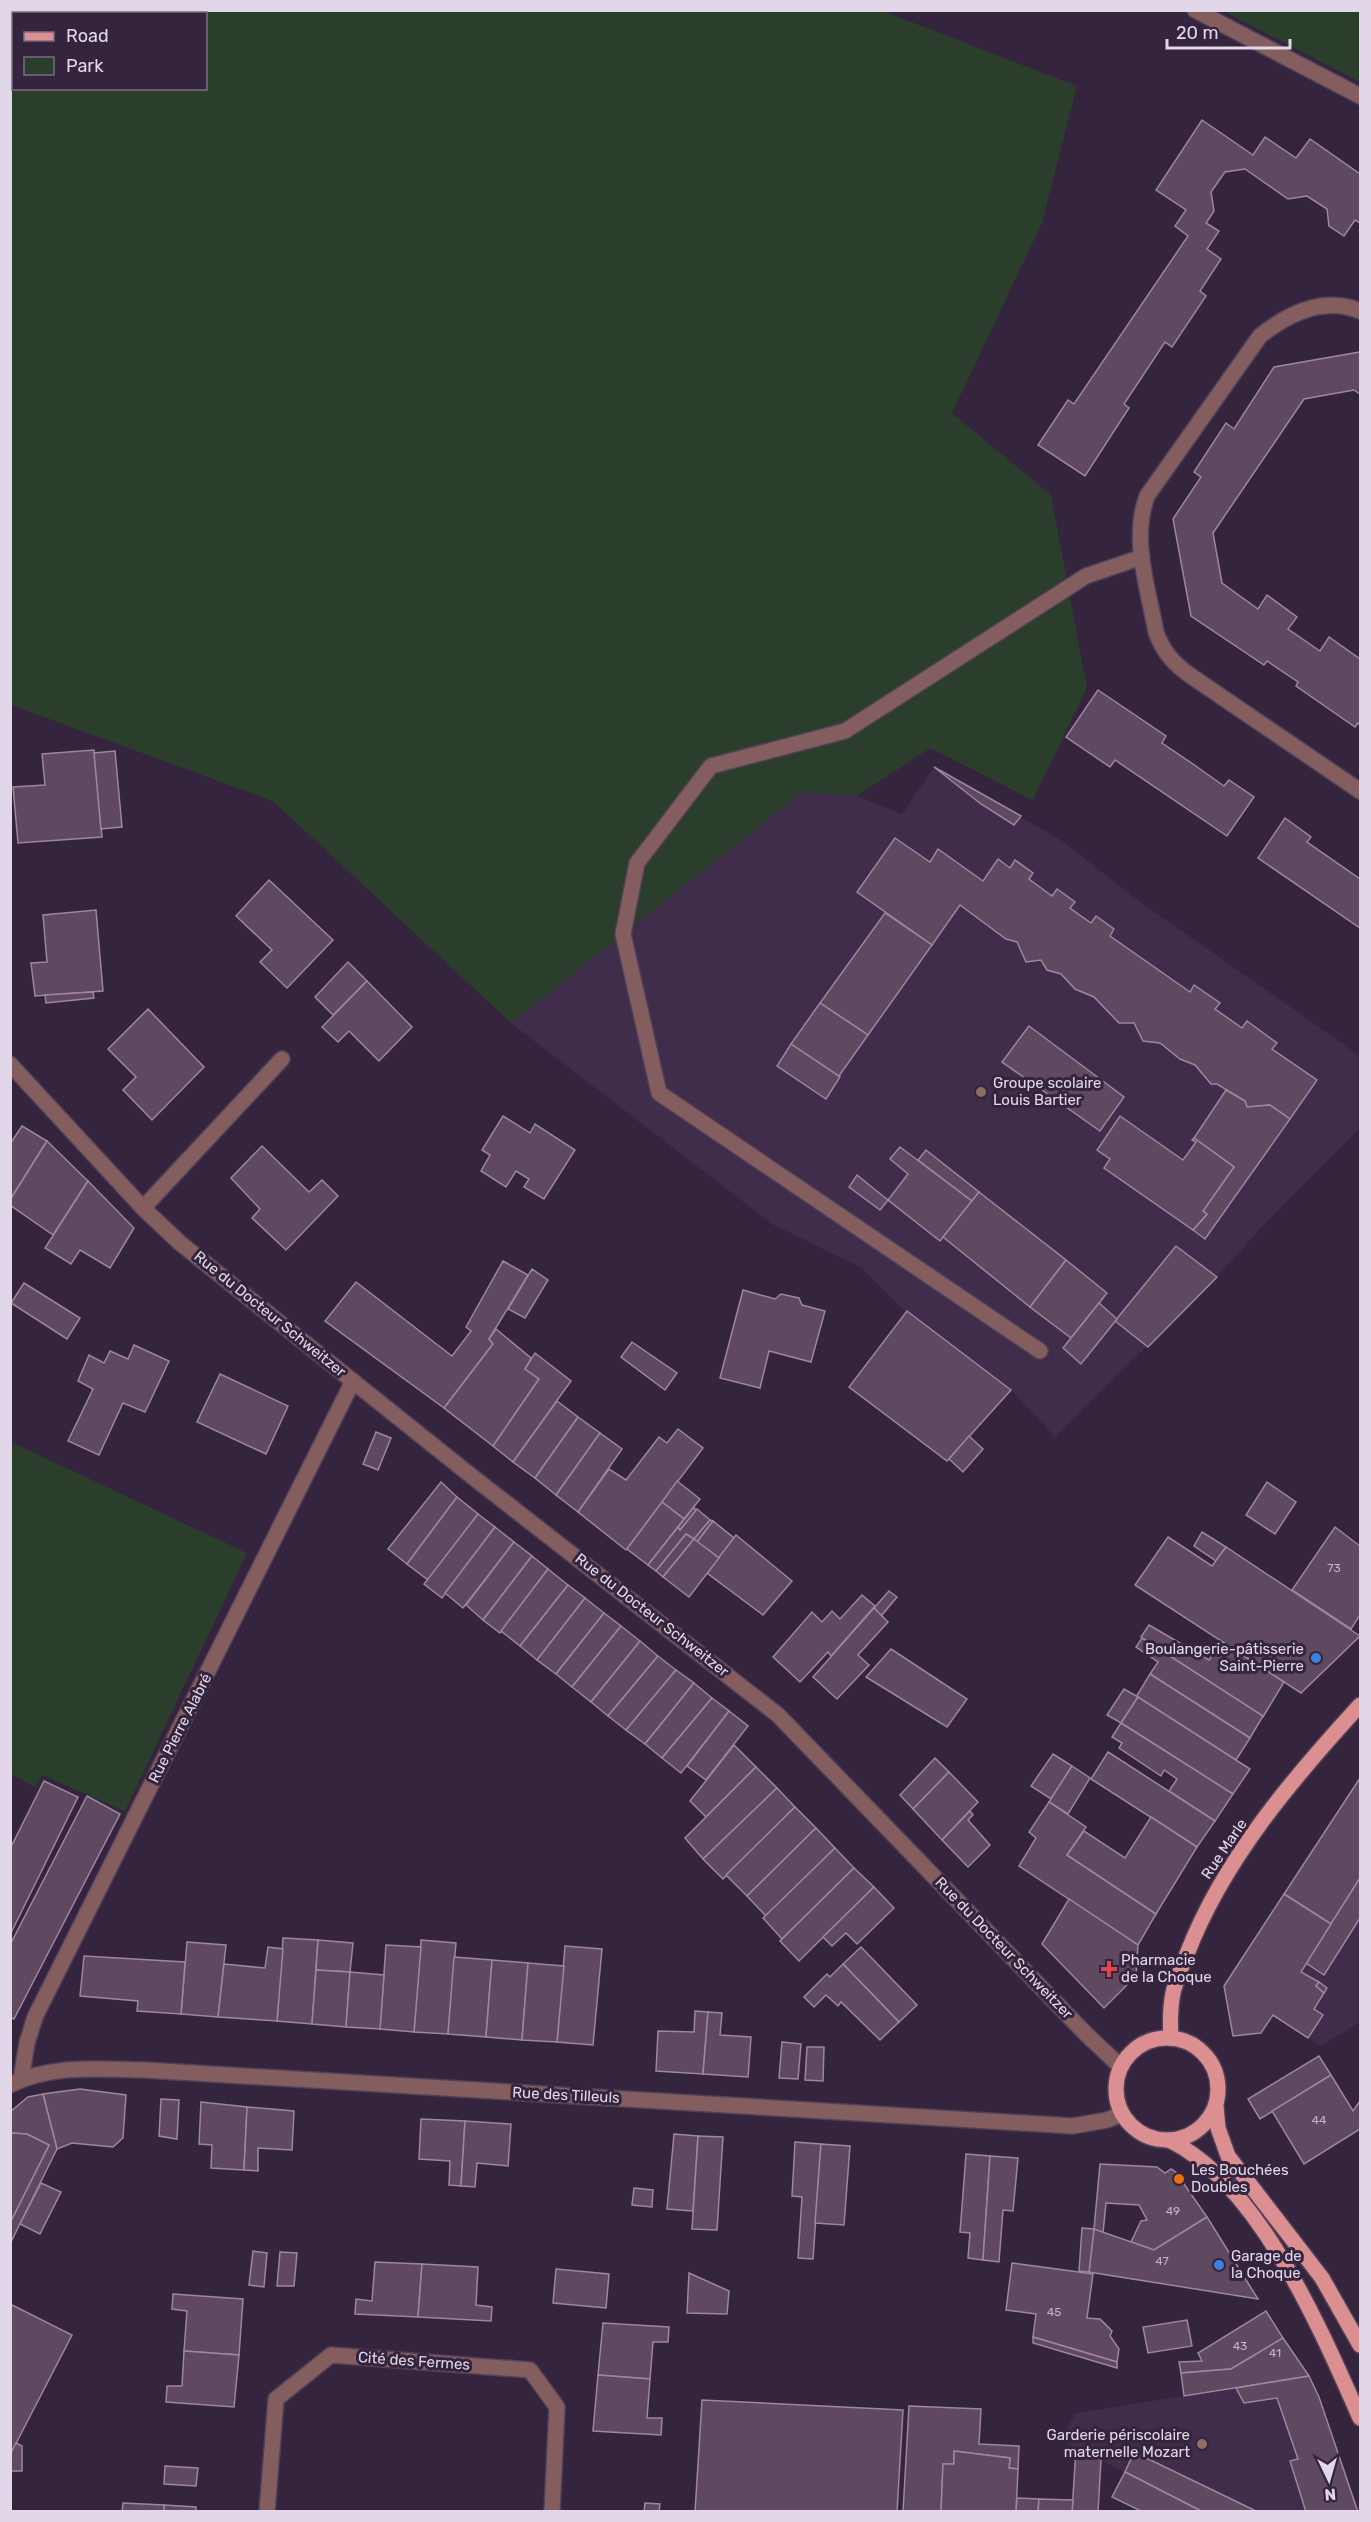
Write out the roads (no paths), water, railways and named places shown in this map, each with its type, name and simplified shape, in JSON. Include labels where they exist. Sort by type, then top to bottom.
[{"type":"main road","name":"Rue Marle","points":[[1171,2038],[1173,1992],[1197,1928],[1220,1886],[1247,1845],[1312,1759],[1360,1705]]},
{"type":"main road","points":[[1360,2345],[1334,2296],[1316,2270],[1228,2156],[1218,2128],[1217,2080],[1210,2061],[1190,2043],[1171,2038],[1152,2040],[1132,2052],[1121,2067],[1116,2091],[1122,2114],[1134,2128],[1144,2134],[1169,2140],[1194,2154],[1210,2167],[1258,2224],[1302,2294],[1360,2418]]},
{"type":"main road","points":[[1169,2140],[1182,2138],[1200,2128],[1209,2118],[1217,2100]]},
{"type":"street","points":[[1194,10],[1360,96]]},
{"type":"street","points":[[1360,312],[1335,305],[1315,307],[1295,312],[1277,322],[1260,336],[1147,496],[1139,533],[1156,632],[1161,646],[1170,658],[1191,676],[1360,791]]},
{"type":"street","points":[[1040,1351],[659,1093],[623,934],[637,863],[711,766],[845,731],[1086,576],[1142,557]]},
{"type":"street","points":[[143,1208],[282,1059]]},
{"type":"street","name":"Rue du Docteur Schweitzer","points":[[10,1064],[143,1208],[180,1243],[474,1478],[778,1715],[1086,2034],[1121,2067]]},
{"type":"street","name":"Rue Pierre Alabré","points":[[16,2082],[35,2017],[353,1381]]},
{"type":"street","name":"Rue des Tilleuls","points":[[16,2082],[67,2070],[145,2070],[1073,2126],[1107,2120],[1122,2114]]},
{"type":"street","name":"Cité des Fermes","points":[[267,2511],[276,2399],[331,2355],[530,2370],[558,2407],[552,2511]]},
{"type":"place","name":"Groupe scolaire Louis Bartier","points":[[981,1092]]},
{"type":"place","name":"Boulangerie-pâtisserie Saint-Pierre","points":[[1316,1658]]},
{"type":"place","name":"Pharmacie de la Choque","points":[[1109,1969]]},
{"type":"place","name":"Les Bouchées Doubles","points":[[1179,2179]]},
{"type":"place","name":"Garage de la Choque","points":[[1219,2265]]},
{"type":"place","name":"Garderie périscolaire maternelle Mozart","points":[[1202,2444]]}]
